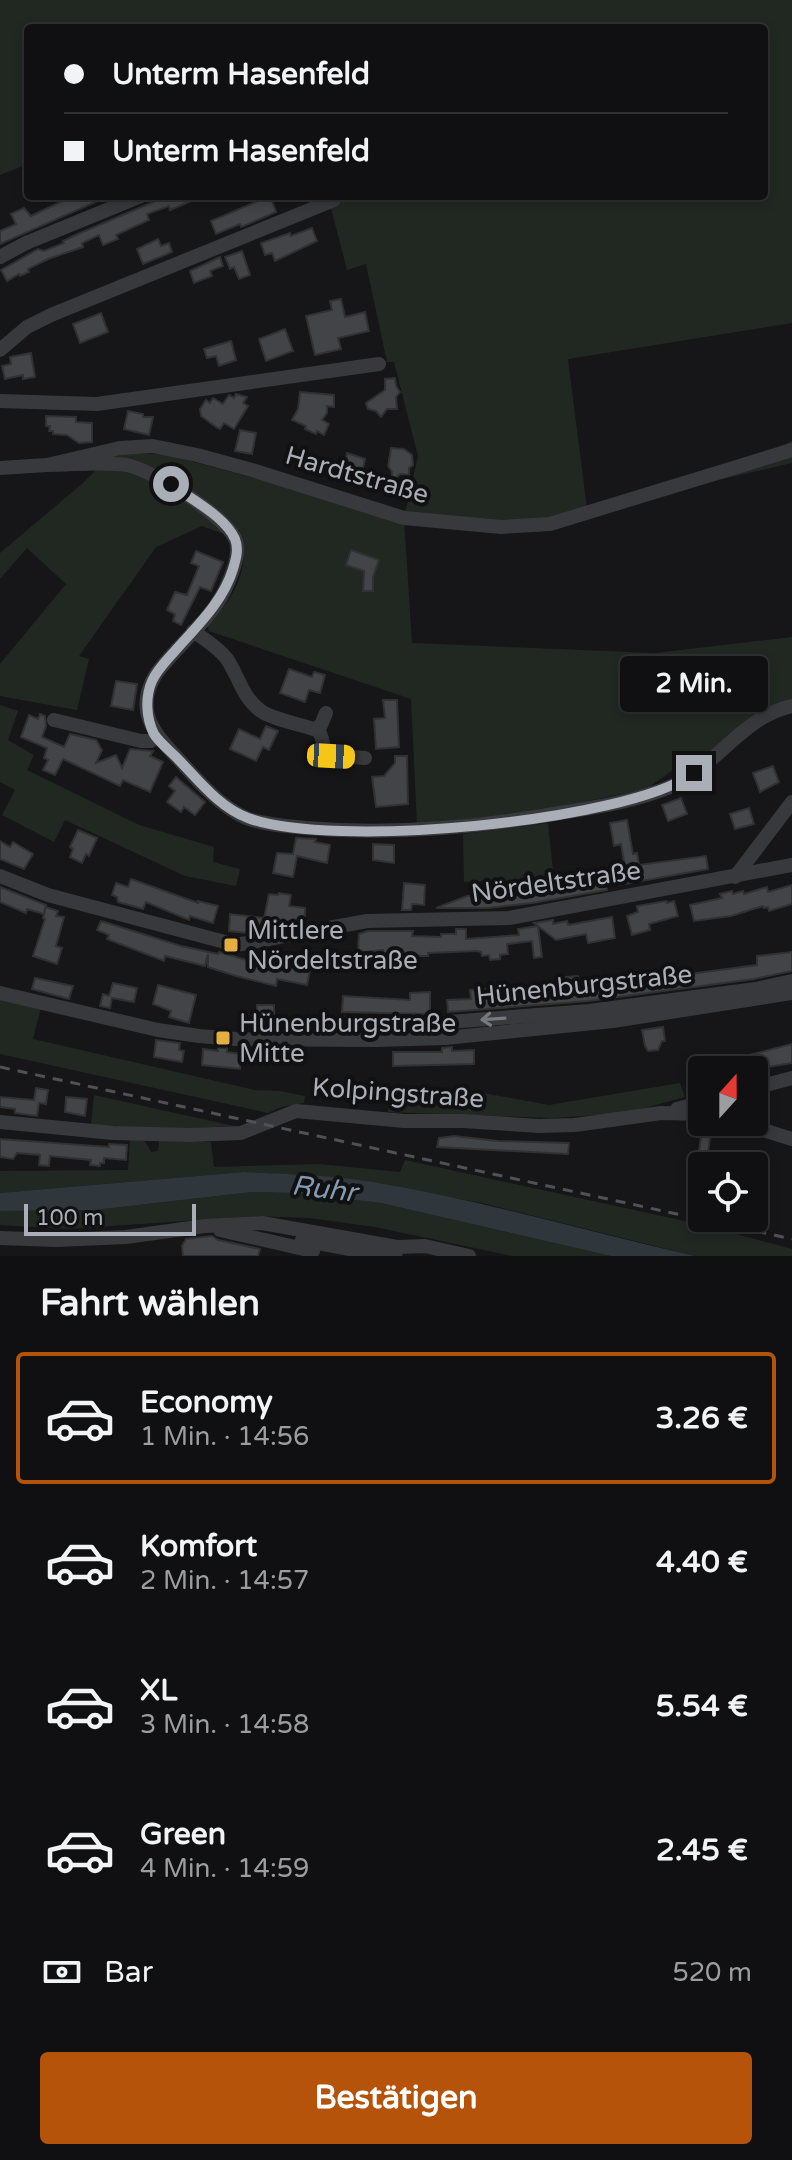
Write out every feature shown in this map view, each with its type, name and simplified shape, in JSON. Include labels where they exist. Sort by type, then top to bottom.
[{"type":"street","points":[[0,257],[26,243],[131,200]]},
{"type":"street","points":[[0,350],[27,327],[51,315],[334,200]]},
{"type":"street","points":[[0,401],[97,404],[379,364]]},
{"type":"street","name":"Hardtstraße","points":[[0,468],[47,465],[120,448],[153,446],[239,466],[404,518],[521,528],[550,524],[792,450]]},
{"type":"street","points":[[47,465],[118,464],[137,468],[171,484],[227,527],[234,537],[237,548],[232,573],[219,598],[150,684],[148,714],[156,736],[216,798],[247,818],[318,829],[406,830],[513,821],[586,809],[653,793],[681,782],[761,718],[792,706]]},
{"type":"street","points":[[193,631],[225,657],[242,690],[262,712],[284,723],[315,729],[321,735],[327,755],[365,758]]},
{"type":"street","points":[[315,729],[321,725],[326,713]]},
{"type":"street","points":[[54,720],[141,741],[151,741],[156,736]]},
{"type":"street","points":[[735,877],[792,802]]},
{"type":"street","name":"Nördeltstraße","points":[[0,876],[48,895],[236,945],[375,920],[509,918],[792,865]]},
{"type":"street","name":"Hünenburgstraße","points":[[287,1039],[350,1022],[424,1024],[553,1015],[792,981]]},
{"type":"street","name":"Hünenburgstraße","points":[[0,993],[158,1030],[236,1039],[376,1040],[489,1034],[613,1021],[792,993]]},
{"type":"street","points":[[768,1084],[792,1078]]},
{"type":"street","points":[[661,1113],[688,1106]]},
{"type":"street","name":"Kolpingstraße","points":[[0,1122],[113,1133],[190,1135],[241,1133],[290,1111],[404,1121],[539,1126],[575,1125],[661,1113],[688,1114]]},
{"type":"street","points":[[768,1131],[792,1139]]},
{"type":"street","points":[[0,1238],[126,1237],[205,1226],[262,1223],[393,1253],[425,1246],[469,1256]]},
{"type":"street","points":[[205,1226],[337,1256]]},
{"type":"shaded area","points":[[0,0],[792,0],[792,323],[568,359],[587,509],[756,456],[792,441],[792,463],[541,521],[404,519],[412,643],[655,653],[792,637],[792,702],[761,710],[705,759],[692,757],[646,789],[529,813],[417,824],[411,699],[209,631],[207,623],[220,611],[235,589],[243,555],[239,530],[227,535],[202,526],[156,547],[79,656],[89,659],[77,710],[0,696],[0,664],[66,584],[27,548],[0,579],[0,553],[83,483],[112,454],[164,454],[404,518],[418,456],[394,362],[387,362],[366,264],[347,270],[329,200],[768,200],[768,24],[24,24],[24,166],[0,175]]},
{"type":"shaded area","points":[[0,705],[18,711],[8,740],[34,755],[27,770],[139,825],[214,847],[213,862],[240,869],[236,886],[185,876],[65,820],[54,842],[2,815],[15,790],[0,782]]},
{"type":"shaded area","points":[[548,823],[554,880],[464,882],[463,834]]},
{"type":"shaded area","points":[[0,996],[41,1007],[33,1039],[255,1090],[305,1096],[304,1103],[268,1113],[0,1054]]},
{"type":"shaded area","points":[[680,1083],[685,1097],[626,1113],[552,1118],[388,1112],[389,1096],[483,1093],[549,1105]]},
{"type":"shaded area","points":[[94,1095],[234,1126],[158,1130],[91,1125]]},
{"type":"shaded area","points":[[130,1140],[144,1140],[151,1152],[158,1151],[159,1141],[211,1142],[214,1167],[319,1164],[400,1172],[405,1160],[688,1222],[688,1232],[729,1232],[792,1249],[792,1256],[695,1256],[482,1203],[319,1176],[244,1172],[0,1193],[0,1171],[128,1170]]},
{"type":"shaded area","points":[[252,1192],[294,1193],[381,1203],[611,1256],[512,1256],[375,1227],[309,1218],[256,1216],[68,1229],[0,1225],[0,1211],[94,1210]]},
{"type":"water","name":"Ruhr","points":[[244,1172],[336,1177],[408,1188],[695,1256],[611,1256],[381,1203],[294,1193],[252,1192],[94,1210],[0,1211],[0,1193]]},
{"type":"building","points":[[65,200],[100,200],[0,244],[0,231],[16,224],[11,214],[24,208],[31,216]]},
{"type":"building","points":[[158,200],[194,200],[170,210],[169,206],[147,214],[149,220],[116,235],[118,239],[103,245],[99,235],[82,243],[83,247],[48,259],[28,269],[29,272],[7,281],[1,270],[38,249],[44,251]]},
{"type":"building","points":[[261,200],[272,200],[276,212],[216,234],[211,221]]},
{"type":"building","points":[[312,228],[317,241],[275,261],[272,253],[265,255],[261,243]]},
{"type":"building","points":[[158,239],[161,246],[169,243],[172,252],[143,264],[137,249]]},
{"type":"building","points":[[242,251],[250,275],[239,279],[225,257]]},
{"type":"building","points":[[220,257],[223,266],[210,271],[212,276],[194,283],[190,271]]},
{"type":"building","points":[[341,299],[345,317],[365,312],[369,331],[338,338],[341,349],[315,355],[306,316],[332,310],[330,301]]},
{"type":"building","points":[[101,313],[108,332],[80,343],[73,324]]},
{"type":"building","points":[[285,329],[293,351],[266,361],[259,339]]},
{"type":"building","points":[[231,341],[236,360],[219,366],[216,356],[207,358],[204,349]]},
{"type":"building","points":[[31,353],[35,377],[23,379],[23,375],[5,379],[2,366],[11,364],[10,357]]},
{"type":"building","points":[[395,378],[400,392],[396,397],[397,409],[387,409],[381,417],[376,411],[368,409],[366,403],[385,390],[385,379]]},
{"type":"building","points":[[300,392],[334,395],[334,407],[327,406],[322,420],[329,424],[324,435],[305,429],[306,426],[292,420],[298,409]]},
{"type":"building","points":[[236,394],[247,397],[243,403],[248,406],[234,429],[224,423],[220,429],[201,416],[200,409],[206,400],[210,403],[213,398],[223,404],[229,395],[234,398]]},
{"type":"building","points":[[128,411],[153,417],[149,435],[124,429]]},
{"type":"building","points":[[46,416],[76,417],[76,422],[92,423],[92,442],[79,443],[67,435],[53,434],[49,431],[50,426],[46,426]]},
{"type":"building","points":[[240,430],[256,433],[252,454],[235,451]]},
{"type":"building","points":[[391,448],[404,449],[412,455],[413,465],[409,468],[409,475],[400,474],[391,483],[392,472],[388,466]]},
{"type":"building","points":[[347,453],[365,459],[361,477],[353,475],[349,478],[344,471]]},
{"type":"building","points":[[351,550],[379,560],[373,577],[373,591],[363,591],[364,571],[346,565]]},
{"type":"building","points":[[196,551],[223,562],[211,591],[200,587],[181,625],[173,621],[175,614],[167,610],[175,592],[187,595],[199,566],[191,563]]},
{"type":"building","points":[[289,669],[312,677],[314,672],[325,675],[320,693],[309,690],[305,702],[280,693]]},
{"type":"building","points":[[116,681],[137,684],[133,710],[111,706]]},
{"type":"building","points":[[383,700],[397,700],[399,747],[376,749],[374,719],[385,718]]},
{"type":"building","points":[[40,714],[45,716],[46,726],[42,737],[64,747],[70,734],[96,740],[102,750],[96,763],[116,755],[122,768],[130,749],[153,751],[150,756],[163,762],[150,792],[123,780],[120,786],[63,759],[55,775],[43,770],[48,760],[44,758],[47,748],[21,737],[29,715],[38,719]]},
{"type":"building","points":[[266,726],[278,731],[269,750],[263,747],[256,761],[230,749],[239,729],[260,739]]},
{"type":"building","points":[[395,756],[407,756],[408,804],[376,807],[372,777],[384,776],[395,763]]},
{"type":"building","points":[[773,766],[779,782],[760,792],[753,773]]},
{"type":"building","points":[[176,777],[205,802],[195,815],[184,807],[181,812],[167,802],[175,791],[169,786]]},
{"type":"building","points":[[681,798],[687,814],[668,821],[662,805]]},
{"type":"building","points":[[749,808],[754,824],[735,829],[730,814]]},
{"type":"building","points":[[627,820],[633,854],[637,853],[639,865],[706,856],[708,869],[619,885],[617,876],[623,875],[622,868],[625,868],[621,844],[614,846],[610,823]]},
{"type":"building","points":[[78,830],[97,838],[89,856],[86,854],[82,863],[70,857],[73,849],[70,847]]},
{"type":"building","points":[[296,838],[316,839],[315,842],[330,845],[327,863],[297,856],[293,877],[273,873],[277,853],[293,854]]},
{"type":"building","points":[[0,841],[10,847],[13,842],[33,854],[24,869],[0,859]]},
{"type":"building","points":[[373,844],[394,845],[394,863],[373,860]]},
{"type":"building","points":[[131,879],[198,903],[218,906],[213,923],[190,916],[189,920],[146,902],[143,909],[118,902],[117,897],[112,895],[116,883],[128,887]]},
{"type":"building","points":[[605,879],[607,890],[532,903],[488,908],[436,908],[467,896],[520,892]]},
{"type":"building","points":[[404,883],[425,885],[424,905],[412,904],[411,910],[402,910]]},
{"type":"building","points":[[792,885],[792,904],[769,911],[768,907],[763,906],[731,916],[694,921],[690,905],[722,898],[720,894],[732,891],[733,894],[743,891],[744,894],[767,887],[768,892]]},
{"type":"building","points":[[0,887],[46,905],[44,914],[27,909],[26,913],[0,902]]},
{"type":"building","points":[[269,894],[291,895],[289,906],[305,908],[305,922],[284,921],[283,925],[266,922],[265,930],[248,933],[229,931],[230,914],[264,918]]},
{"type":"building","points":[[674,901],[678,916],[649,924],[650,930],[632,935],[627,916],[638,912],[637,906]]},
{"type":"building","points":[[46,907],[58,911],[56,916],[64,917],[56,946],[62,948],[57,964],[33,956]]},
{"type":"building","points":[[612,917],[615,938],[588,943],[586,934],[556,940],[534,923],[553,920],[553,924],[567,921],[568,925]]},
{"type":"building","points":[[101,921],[181,946],[219,952],[257,963],[257,959],[310,970],[307,985],[277,979],[276,986],[236,976],[208,967],[208,954],[205,966],[165,956],[164,961],[107,939],[109,935],[97,930]]},
{"type":"building","points":[[538,926],[542,957],[534,958],[532,941],[507,944],[508,954],[490,960],[489,955],[482,956],[477,951],[383,959],[383,950],[358,950],[359,934],[368,931],[413,931],[412,936],[441,937],[441,934],[456,934],[456,929],[466,929],[466,939],[519,935],[518,929]]},
{"type":"building","points":[[792,952],[792,971],[754,979],[588,1001],[448,1012],[447,1000],[471,999],[470,990],[487,989],[488,998],[567,991],[566,977],[578,976],[579,982],[603,981],[658,971],[659,978],[757,965],[757,956]]},
{"type":"building","points":[[35,978],[73,986],[69,999],[32,989]]},
{"type":"building","points":[[113,983],[137,988],[134,1002],[112,998],[110,1008],[100,1006],[103,994],[109,996]]},
{"type":"building","points":[[158,985],[196,995],[189,1023],[169,1017],[171,1011],[153,1004]]},
{"type":"building","points":[[430,992],[430,1014],[342,1012],[343,996],[410,1000],[410,993]]},
{"type":"building","points":[[257,1005],[274,1005],[274,1024],[257,1027]]},
{"type":"building","points":[[663,1027],[665,1041],[658,1050],[648,1051],[642,1030]]},
{"type":"building","points":[[156,1040],[180,1043],[179,1050],[184,1051],[182,1062],[154,1057]]},
{"type":"building","points":[[792,1044],[792,1063],[768,1067],[768,1056],[745,1056]]},
{"type":"building","points":[[452,1047],[452,1051],[474,1050],[474,1064],[393,1066],[393,1052],[442,1052],[442,1048]]},
{"type":"building","points":[[218,1048],[242,1054],[240,1069],[202,1065],[203,1049],[218,1051]]},
{"type":"building","points":[[36,1088],[48,1090],[46,1104],[39,1103],[37,1116],[0,1107],[0,1097],[34,1100]]},
{"type":"building","points":[[66,1097],[87,1099],[85,1116],[65,1112]]},
{"type":"building","points":[[454,1136],[569,1143],[568,1154],[437,1147],[439,1138]]},
{"type":"building","points":[[701,1136],[710,1136],[708,1152],[699,1152]]},
{"type":"building","points":[[0,1139],[109,1147],[109,1144],[127,1145],[126,1160],[104,1158],[100,1166],[90,1165],[91,1160],[50,1156],[49,1166],[39,1165],[40,1155],[17,1153],[13,1159],[0,1157]]},
{"type":"building","points":[[212,1236],[260,1249],[258,1256],[183,1256],[182,1246],[186,1239]]},
{"type":"railway","points":[[0,1067],[792,1239]]},
{"type":"place","name":"Mittlere Nördeltstraße","points":[[231,945]]},
{"type":"place","name":"Hünenburgstraße Mitte","points":[[223,1038]]},
{"type":"route","points":[[171,484],[227,527],[236,542],[237,553],[224,592],[153,679],[147,708],[149,719],[159,740],[216,798],[234,811],[271,824],[340,830],[466,826],[611,804],[664,789],[694,773]]}]
